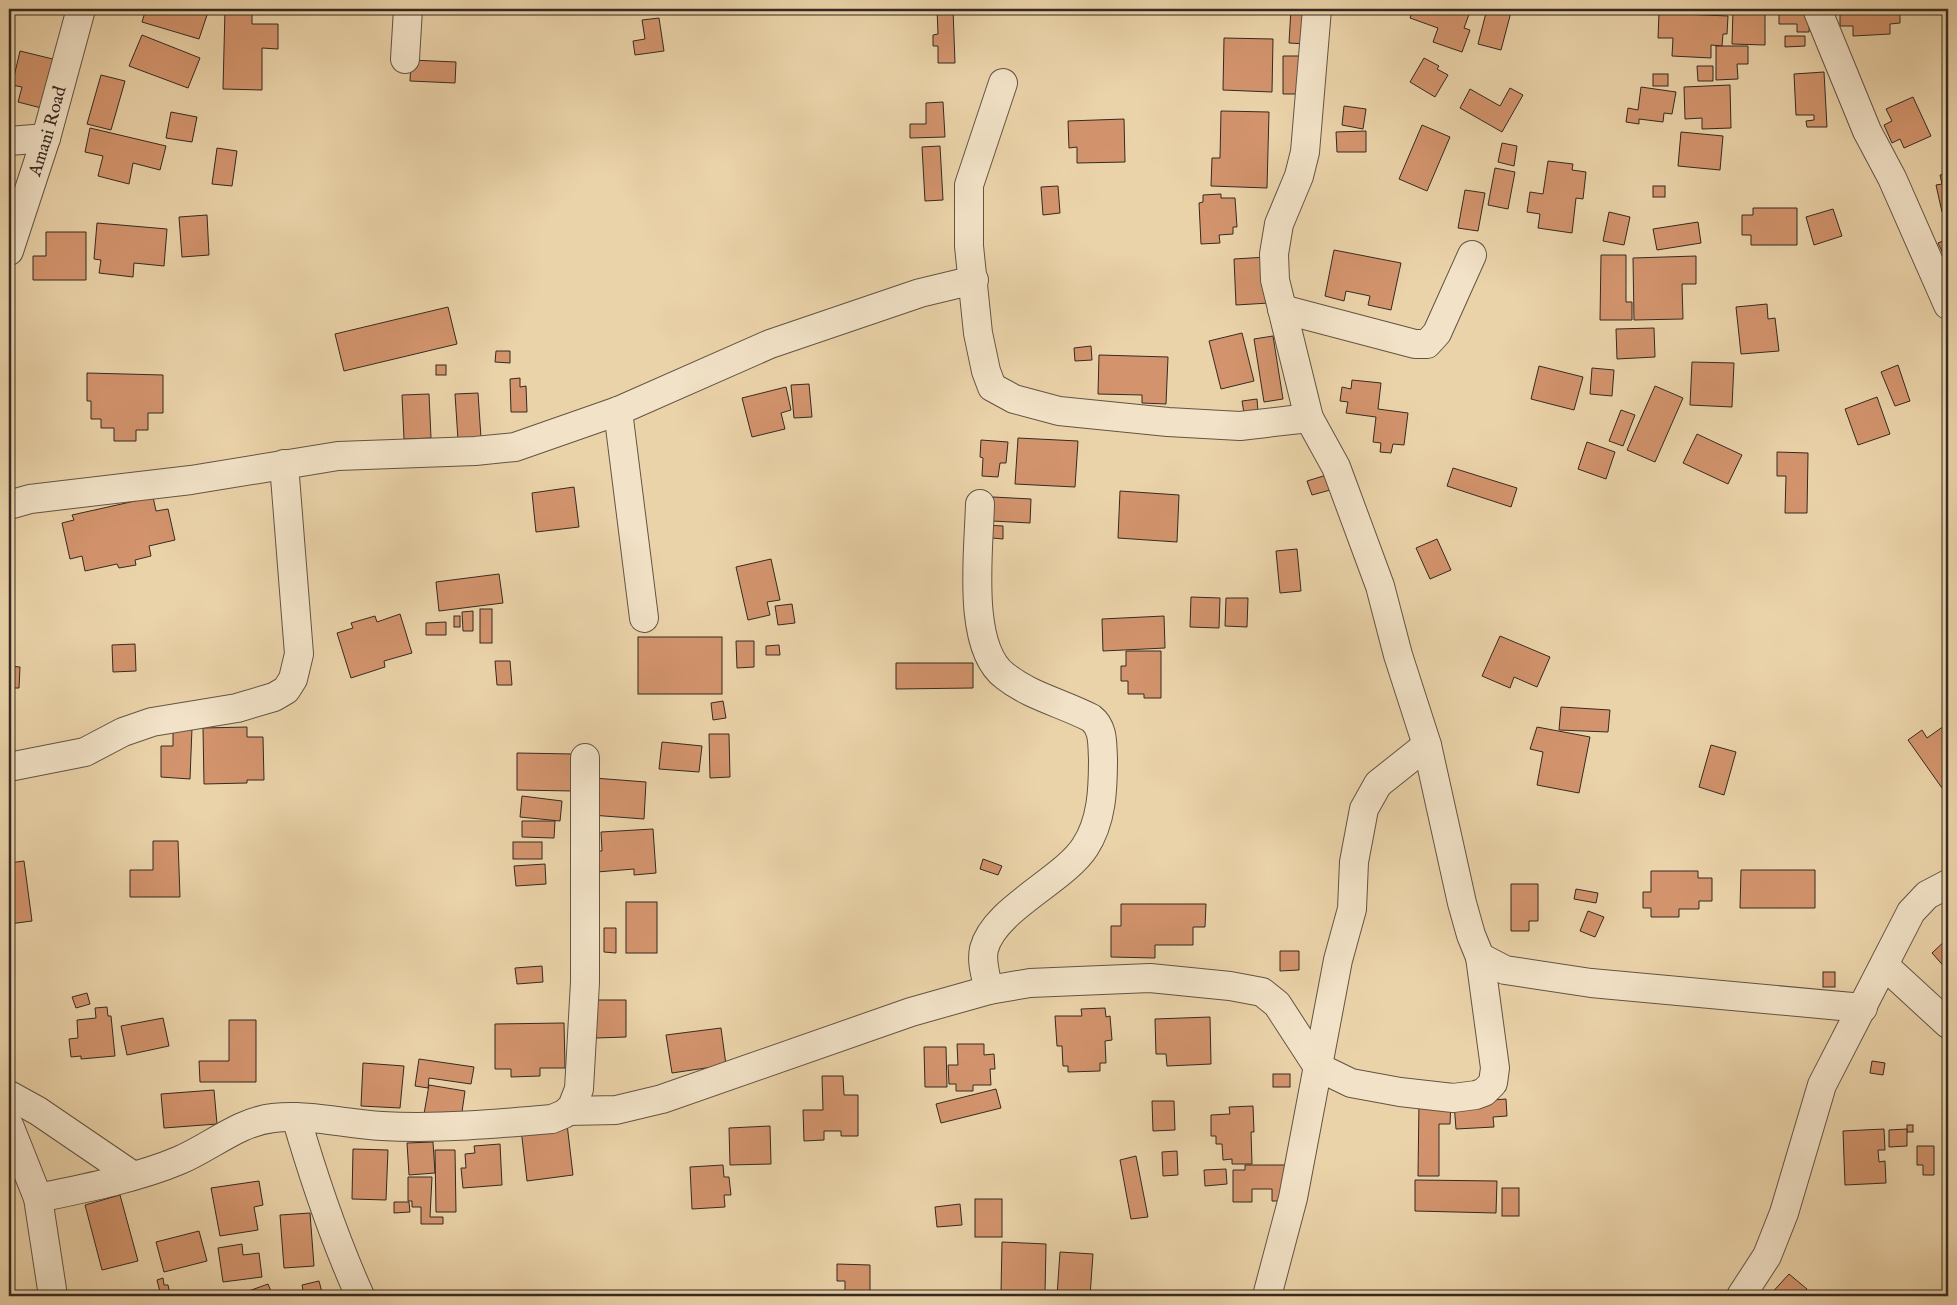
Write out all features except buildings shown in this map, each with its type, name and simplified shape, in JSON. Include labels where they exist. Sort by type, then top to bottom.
[{"type":"street","name":"Amani Road","points":[[9,251],[46,138],[81,9]]},
{"type":"street","points":[[405,59],[408,9]]},
{"type":"street","points":[[38,1198],[132,1175],[180,1160],[254,1122],[296,1117],[380,1126],[427,1127],[552,1119],[568,1111],[616,1110],[662,1099],[878,1023],[989,990],[1030,983],[1150,978],[1252,990],[1270,996],[1278,1004],[1318,1067],[1351,1083],[1400,1092],[1453,1098],[1476,1095],[1490,1087],[1493,1082],[1495,1068],[1480,956],[1471,935],[1462,903],[1427,745],[1398,655],[1377,577],[1336,467],[1309,418],[1298,380],[1275,280],[1274,254],[1279,224],[1299,176],[1305,152],[1317,9]]},
{"type":"street","points":[[1817,9],[1868,131],[1892,178],[1948,305]]},
{"type":"street","points":[[1003,83],[969,185],[969,246],[978,333],[986,371],[992,387],[1014,399],[1059,411],[1168,422],[1240,426],[1309,418]]},
{"type":"street","points":[[9,141],[46,138]]},
{"type":"street","points":[[1282,309],[1415,344],[1427,344],[1437,333],[1472,255]]},
{"type":"street","points":[[9,505],[30,500],[191,480],[284,464],[368,454],[497,450],[515,447],[618,411],[770,344],[920,293],[974,280]]},
{"type":"street","points":[[618,411],[644,618]]},
{"type":"street","points":[[9,767],[85,752],[138,726],[237,708],[274,697],[286,690],[293,679],[299,654],[284,464]]},
{"type":"street","points":[[980,504],[979,625],[989,659],[994,667],[1015,683],[1096,722],[1102,738],[1102,799],[1087,842],[1073,861],[1002,921],[991,936],[984,947],[983,958],[989,990]]},
{"type":"street","points":[[1266,1296],[1291,1206],[1338,960],[1352,909],[1354,862],[1364,809],[1378,784],[1427,745]]},
{"type":"street","points":[[568,1111],[579,1089],[585,982],[585,758]]},
{"type":"street","points":[[1741,1296],[1767,1256],[1784,1213],[1822,1085],[1885,966],[1911,912],[1927,895],[1948,884]]},
{"type":"street","points":[[1480,956],[1505,970],[1591,983],[1863,1008]]},
{"type":"street","points":[[1885,966],[1948,1024]]},
{"type":"street","points":[[1308,1114],[1351,1083]]},
{"type":"street","points":[[9,1095],[38,1111],[132,1175]]},
{"type":"street","points":[[296,1117],[317,1188],[339,1250],[360,1296]]},
{"type":"street","points":[[9,1125],[38,1198],[53,1296]]}]
